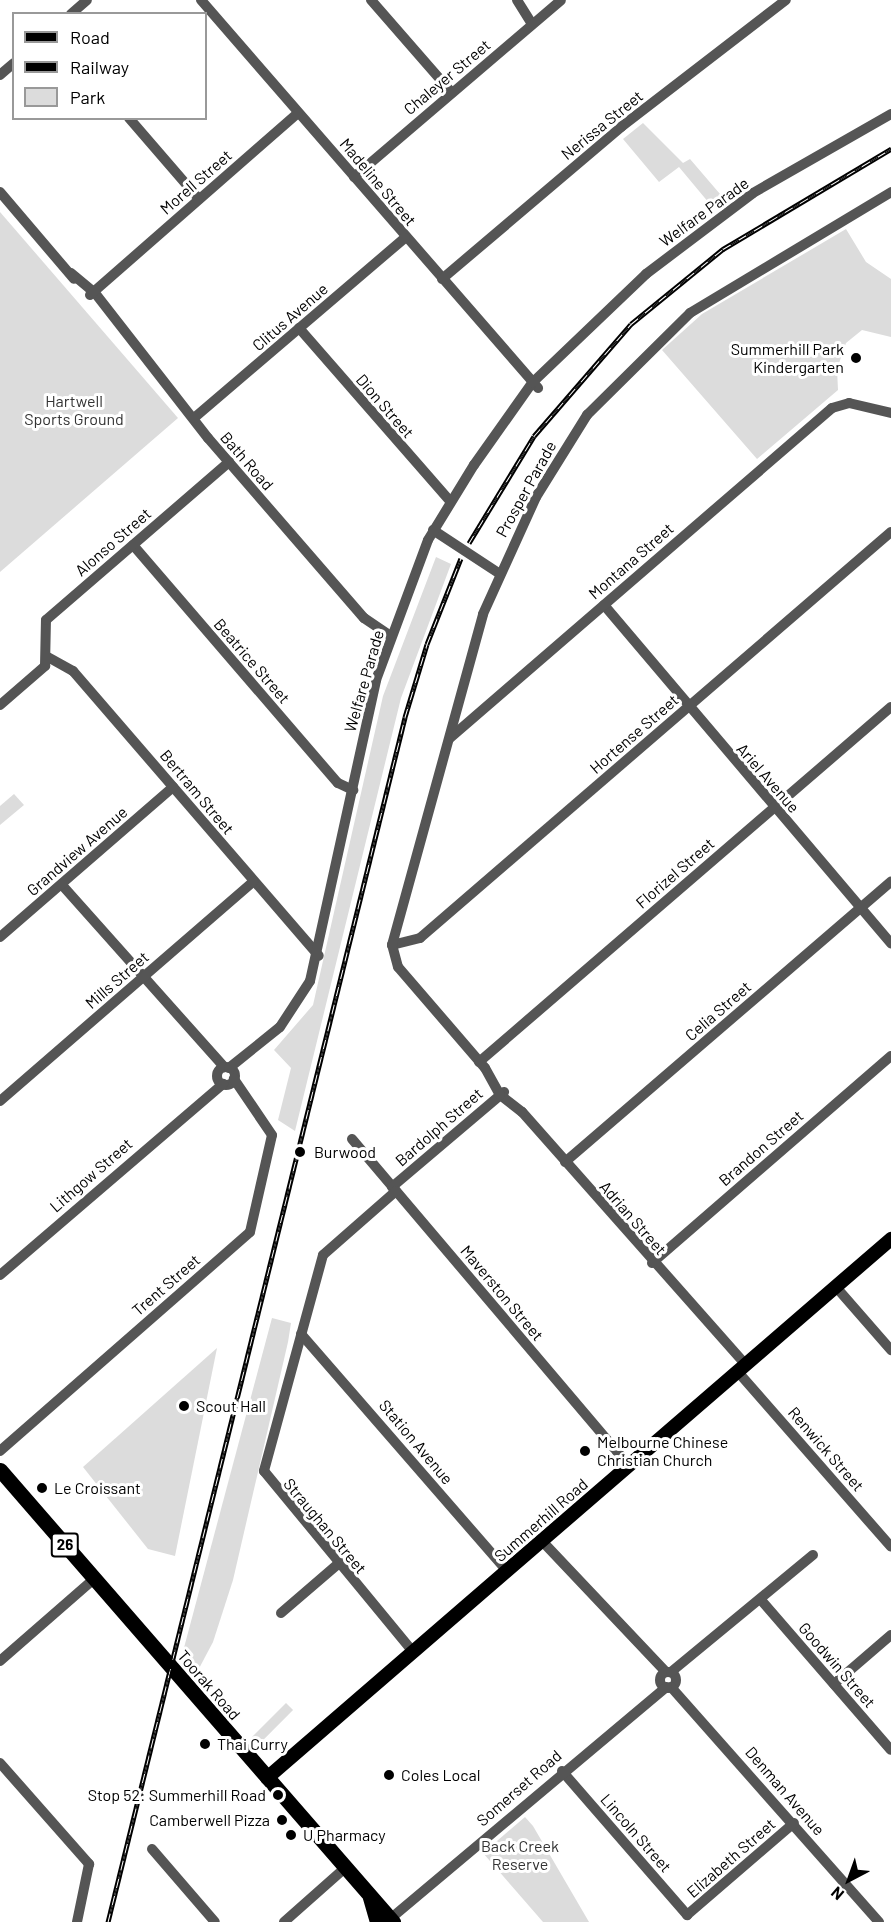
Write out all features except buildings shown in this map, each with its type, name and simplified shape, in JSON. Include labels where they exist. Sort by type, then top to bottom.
[{"type":"highway","name":"Toorak Road","points":[[0,1470],[366,1892],[387,1921]]},
{"type":"main road","name":"Summerhill Road","points":[[267,1778],[891,1239]]},
{"type":"street","points":[[73,12],[87,0]]},
{"type":"street","name":"Madeline Street","points":[[201,0],[405,238],[535,385]]},
{"type":"street","points":[[370,0],[452,93]]},
{"type":"street","points":[[517,0],[532,24]]},
{"type":"street","name":"Chaleyer Street","points":[[354,177],[561,0]]},
{"type":"street","name":"Nerissa Street","points":[[442,279],[613,134],[786,0]]},
{"type":"street","points":[[0,75],[12,65]]},
{"type":"street","name":"Morell Street","points":[[92,292],[298,113]]},
{"type":"street","name":"Welfare Parade","points":[[306,990],[319,956],[353,790],[390,640],[431,535],[450,501],[535,385],[628,291],[704,228],[891,114]]},
{"type":"street","points":[[131,120],[199,199]]},
{"type":"street","name":"Bath Road","points":[[0,192],[71,273],[92,292],[111,320],[229,462],[364,618],[390,640]]},
{"type":"street","name":"Prosper Parade","points":[[392,945],[460,700],[502,569],[551,471],[587,416],[626,372],[690,314],[891,192]]},
{"type":"street","name":"Clitus Avenue","points":[[194,418],[405,238]]},
{"type":"street","name":"Dion Street","points":[[299,328],[450,501]]},
{"type":"street","name":"Montana Street","points":[[450,738],[832,408],[849,403],[891,413]]},
{"type":"street","name":"Alonso Street","points":[[46,656],[46,620],[229,462]]},
{"type":"street","name":"Hortense Street","points":[[392,945],[416,941],[891,532]]},
{"type":"street","points":[[431,535],[502,569]]},
{"type":"street","name":"Beatrice Street","points":[[133,545],[338,783],[353,790]]},
{"type":"street","name":"Ariel Avenue","points":[[600,608],[891,944]]},
{"type":"street","points":[[0,705],[43,669],[46,656]]},
{"type":"street","name":"Bertram Street","points":[[46,656],[73,670],[319,956]]},
{"type":"street","points":[[460,700],[480,711]]},
{"type":"street","name":"Florizel Street","points":[[482,1065],[891,707]]},
{"type":"street","name":"Grandview Avenue","points":[[0,937],[173,787]]},
{"type":"street","name":"Mills Street","points":[[0,1101],[253,882]]},
{"type":"street","name":"Celia Street","points":[[565,1162],[891,882]]},
{"type":"street","name":"Trent Street","points":[[0,1451],[250,1232],[272,1142],[268,1125],[62,885]]},
{"type":"street","name":"Adrian Street","points":[[392,945],[398,967],[482,1065],[502,1093],[522,1112],[741,1369]]},
{"type":"street","name":"Lithgow Street","points":[[0,1275],[250,1055],[287,1018],[306,990]]},
{"type":"street","name":"Brandon Street","points":[[651,1263],[891,1056]]},
{"type":"street","name":"Bardolph Street","points":[[301,1334],[324,1253],[502,1093]]},
{"type":"street","name":"Maverston Street","points":[[352,1139],[629,1466]]},
{"type":"street","points":[[836,1287],[891,1350]]},
{"type":"street","name":"Straughan Street","points":[[301,1334],[265,1475],[413,1652]]},
{"type":"street","name":"Station Avenue","points":[[301,1334],[507,1571]]},
{"type":"street","name":"Renwick Street","points":[[741,1369],[891,1546]]},
{"type":"street","name":"Denman Avenue","points":[[544,1539],[879,1922]]},
{"type":"street","name":"Somerset Road","points":[[387,1921],[813,1555]]},
{"type":"street","points":[[280,1613],[338,1564]]},
{"type":"street","points":[[0,1661],[94,1579]]},
{"type":"street","name":"Goodwin Street","points":[[761,1600],[891,1750]]},
{"type":"street","points":[[834,1684],[891,1635]]},
{"type":"street","points":[[0,1763],[89,1864],[77,1922]]},
{"type":"street","name":"Lincoln Street","points":[[562,1771],[687,1915]]},
{"type":"street","name":"Elizabeth Street","points":[[687,1915],[794,1823]]},
{"type":"street","points":[[152,1849],[215,1922]]},
{"type":"street","points":[[284,1922],[345,1869]]},
{"type":"green space","points":[[643,123],[683,163],[690,159],[726,201],[714,209],[679,167],[659,182],[623,139]]},
{"type":"green space","name":"Hartwell Sports Ground","points":[[0,212],[178,418],[0,572]]},
{"type":"green space","points":[[846,229],[866,262],[891,279],[891,337],[862,330],[846,343],[837,369],[838,390],[757,459],[662,350],[702,314]]},
{"type":"green space","points":[[436,557],[451,564],[401,698],[295,1131],[278,1120],[291,1068],[274,1050],[313,1005],[383,696]]},
{"type":"green space","points":[[14,794],[24,805],[0,825],[0,806]]},
{"type":"green space","points":[[272,1318],[291,1323],[288,1342],[233,1580],[213,1642],[195,1676],[181,1659]]},
{"type":"green space","points":[[217,1348],[175,1556],[148,1549],[83,1467]]},
{"type":"green space","points":[[286,1703],[293,1710],[258,1745],[251,1738]]},
{"type":"green space","name":"Back Creek Reserve","points":[[525,1817],[533,1826],[589,1922],[543,1922],[483,1853]]},
{"type":"tram line","points":[[0,1467],[365,1887],[379,1922]]},
{"type":"railway","points":[[469,543],[534,436],[631,324],[723,249],[891,149]]},
{"type":"railway","points":[[108,1922],[405,717],[427,644],[461,558]]},
{"type":"place","name":"Summerhill Park Kindergarten","points":[[856,358]]},
{"type":"place","name":"Burwood","points":[[300,1152]]},
{"type":"place","name":"Scout Hall","points":[[184,1406]]},
{"type":"place","name":"Melbourne Chinese Christian Church","points":[[585,1451]]},
{"type":"place","name":"Le Croissant","points":[[42,1488]]},
{"type":"place","name":"Thai Curry","points":[[205,1744]]},
{"type":"place","name":"Coles Local","points":[[389,1775]]},
{"type":"place","name":"Stop 52: Summerhill Road","points":[[278,1795]]},
{"type":"place","name":"Camberwell Pizza","points":[[282,1820]]},
{"type":"place","name":"U Pharmacy","points":[[291,1835]]}]
